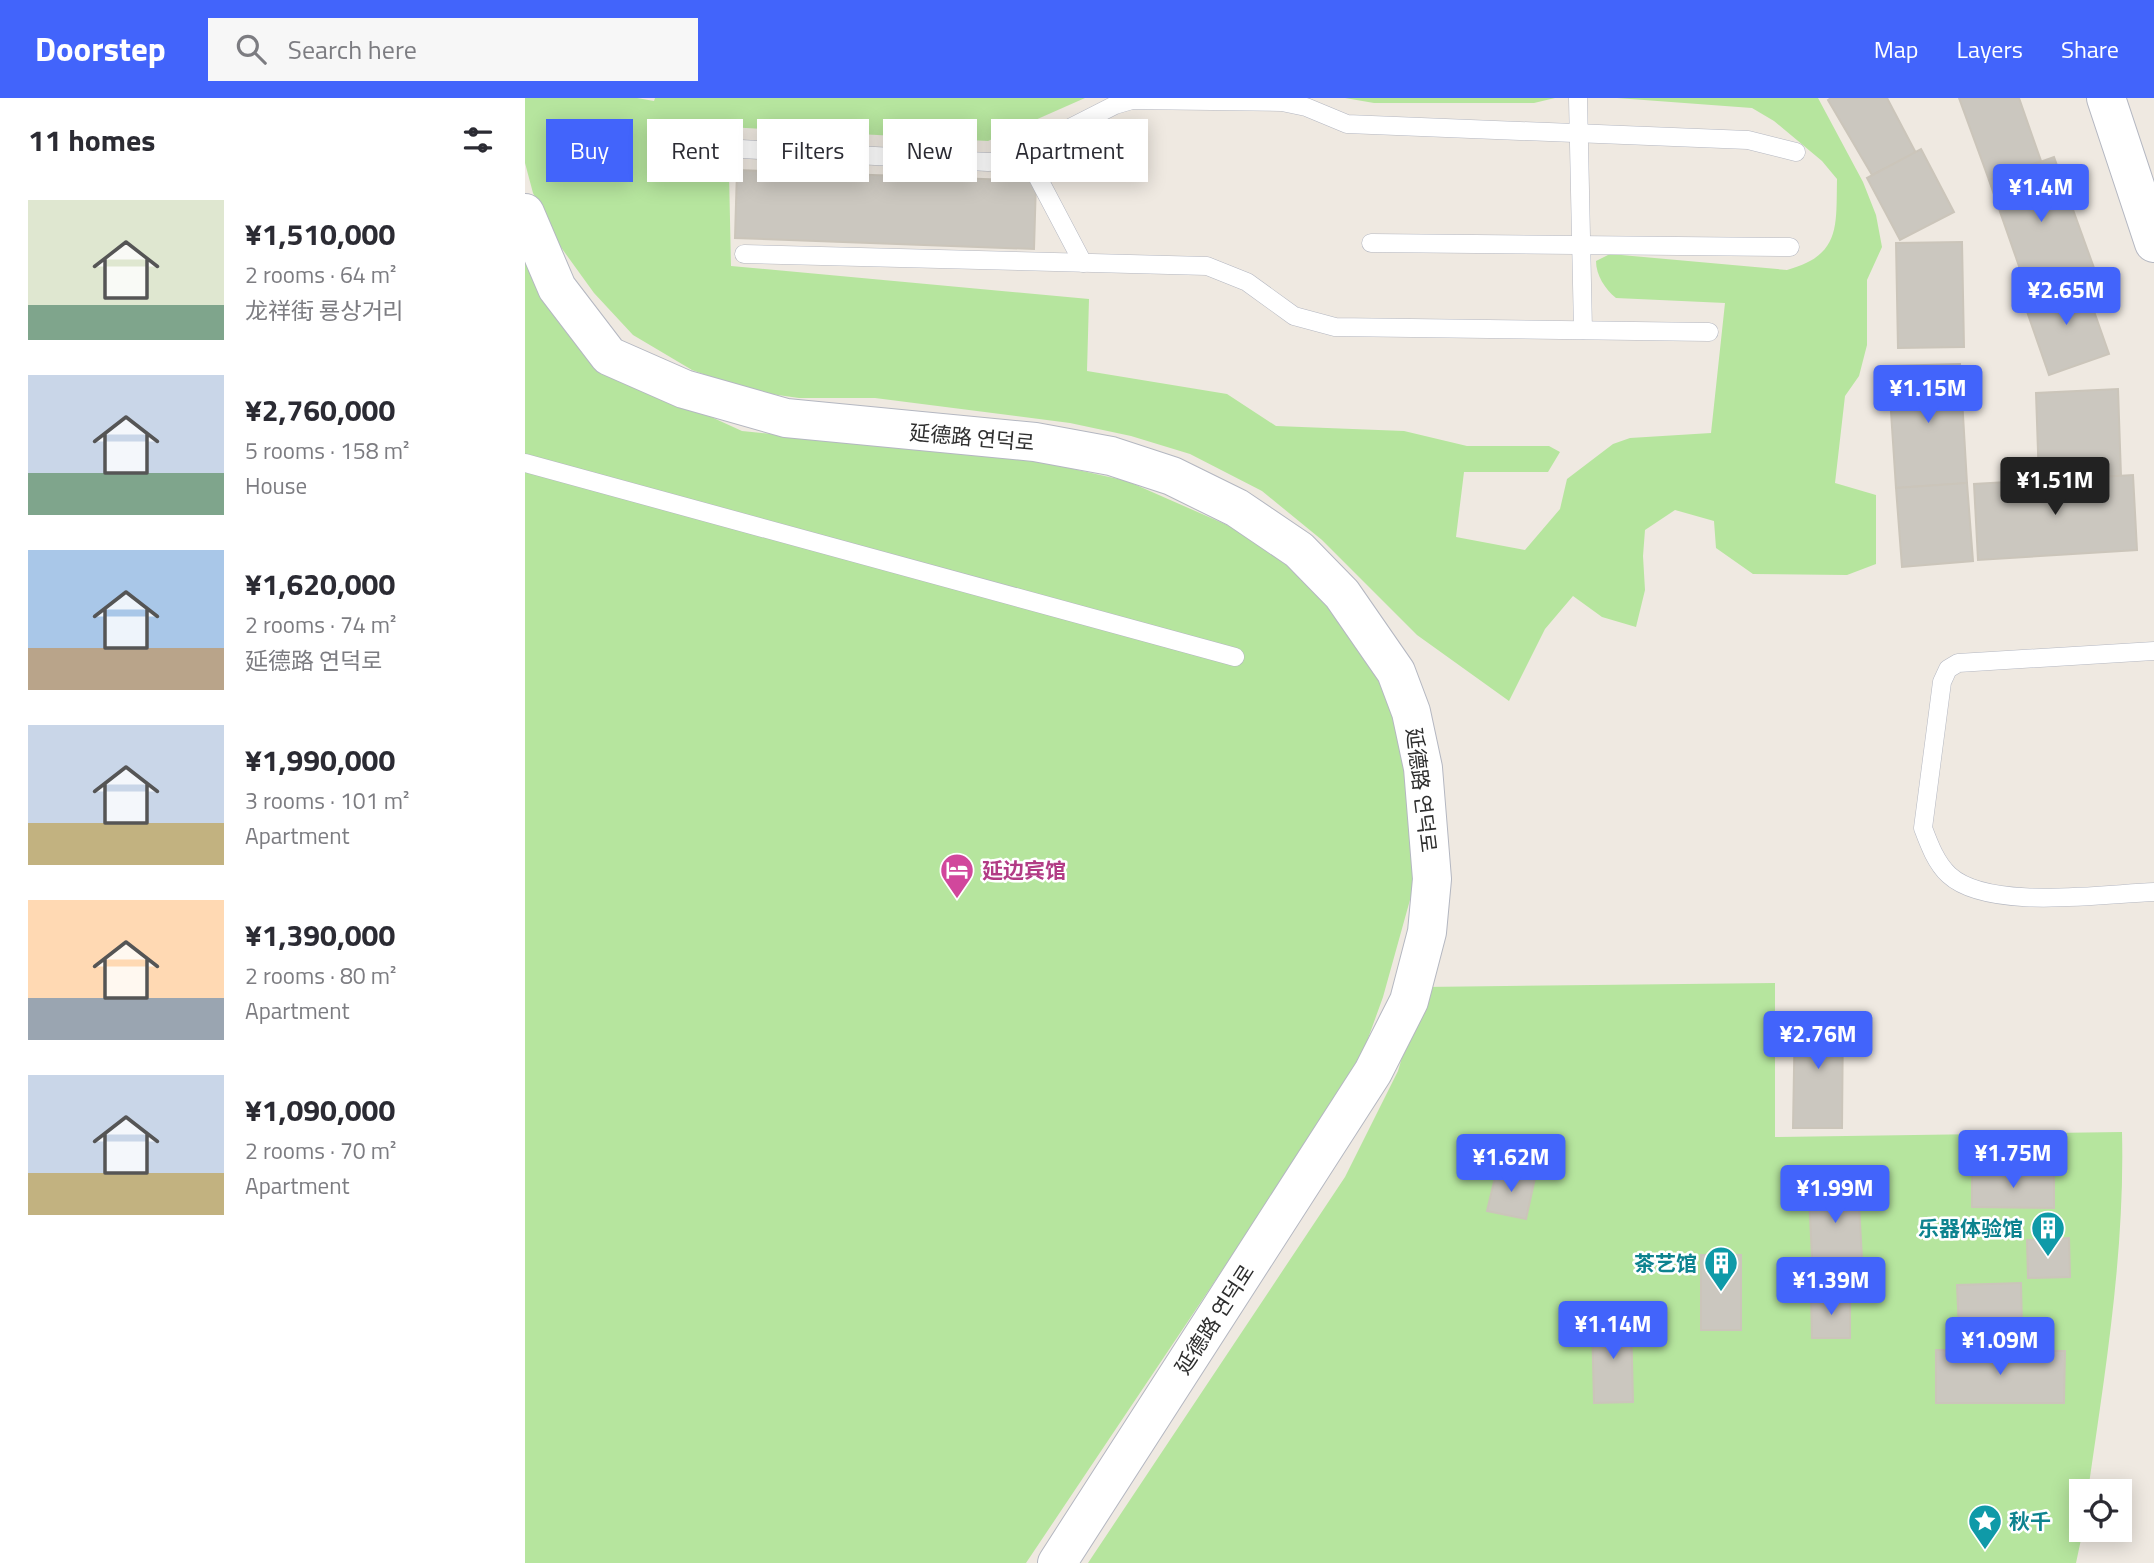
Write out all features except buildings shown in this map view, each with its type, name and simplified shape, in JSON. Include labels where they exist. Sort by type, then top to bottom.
[{"type":"main road","points":[[2106,98],[2154,243]]},
{"type":"main road","name":"延德路 연덕로","points":[[525,213],[557,288],[609,356],[684,389],[786,418],[1035,442],[1111,456],[1172,476],[1237,508],[1299,550],[1342,594],[1371,632],[1400,682],[1411,712],[1423,768],[1432,879],[1427,932],[1409,1001],[1373,1072],[1057,1563]]},
{"type":"lane","points":[[1578,98],[1583,330]]},
{"type":"lane","points":[[1089,119],[1115,105],[1132,100],[1282,102],[1306,107],[1355,125],[1579,131],[1748,140],[1796,152]]},
{"type":"lane","points":[[743,149],[991,162]]},
{"type":"lane","points":[[1040,182],[1083,263]]},
{"type":"lane","points":[[1371,243],[1790,247]]},
{"type":"lane","points":[[744,254],[1207,266],[1247,282],[1294,316],[1335,327],[1709,332]]},
{"type":"lane","points":[[525,464],[1235,657]]},
{"type":"lane","points":[[2154,651],[1958,663],[1948,669],[1942,682],[1923,828],[1931,850],[1948,874],[1965,887],[1984,893],[2012,897],[2154,891]]},
{"type":"green space","points":[[525,98],[637,98],[654,101],[655,98],[1085,98],[1038,119],[991,119],[991,140],[988,141],[977,140],[977,119],[883,119],[883,135],[869,135],[869,119],[757,119],[757,129],[743,128],[743,119],[647,119],[647,182],[729,182],[731,266],[1089,299],[1087,371],[1227,394],[1276,426],[1404,431],[1467,446],[1549,446],[1560,452],[1548,472],[1464,472],[1456,537],[1525,550],[1560,509],[1567,479],[1613,444],[1630,438],[1711,433],[1725,303],[1616,298],[1602,281],[1596,261],[1610,254],[1787,270],[1805,264],[1817,256],[1832,237],[1835,225],[1837,179],[1822,161],[1774,121],[1752,108],[1617,98],[1818,98],[1863,182],[1876,215],[1882,247],[1867,280],[1867,345],[1859,376],[1845,396],[1835,483],[1876,495],[1876,564],[1847,575],[1753,574],[1716,548],[1714,521],[1675,510],[1645,530],[1645,590],[1636,627],[1602,617],[1573,596],[1545,629],[1509,701],[1417,635],[1322,540],[1262,491],[1190,454],[1131,436],[1070,423],[875,398],[799,398],[750,391],[692,370],[633,335],[594,293],[555,239],[533,193],[525,163]]},
{"type":"green space","points":[[1345,98],[1555,98],[1534,103],[1374,103]]},
{"type":"green space","name":"延边宾馆","points":[[525,258],[643,386],[742,431],[1029,459],[1127,481],[1243,532],[1332,597],[1397,703],[1417,783],[1413,889],[1383,997],[1357,1069],[1026,1563],[525,1563]]},
{"type":"green space","points":[[1775,983],[1775,1137],[2122,1132],[2120,1222],[2113,1312],[2090,1479],[2069,1479],[2069,1542],[2080,1542],[2076,1563],[1088,1563],[1345,1177],[1398,1071],[1423,987]]},
{"type":"place","name":"延边宾馆","points":[[957,900]]},
{"type":"place","name":"乐器体验馆","points":[[2048,1258]]},
{"type":"place","name":"茶艺馆","points":[[1721,1293]]},
{"type":"place","name":"秋千","points":[[1985,1551]]}]
